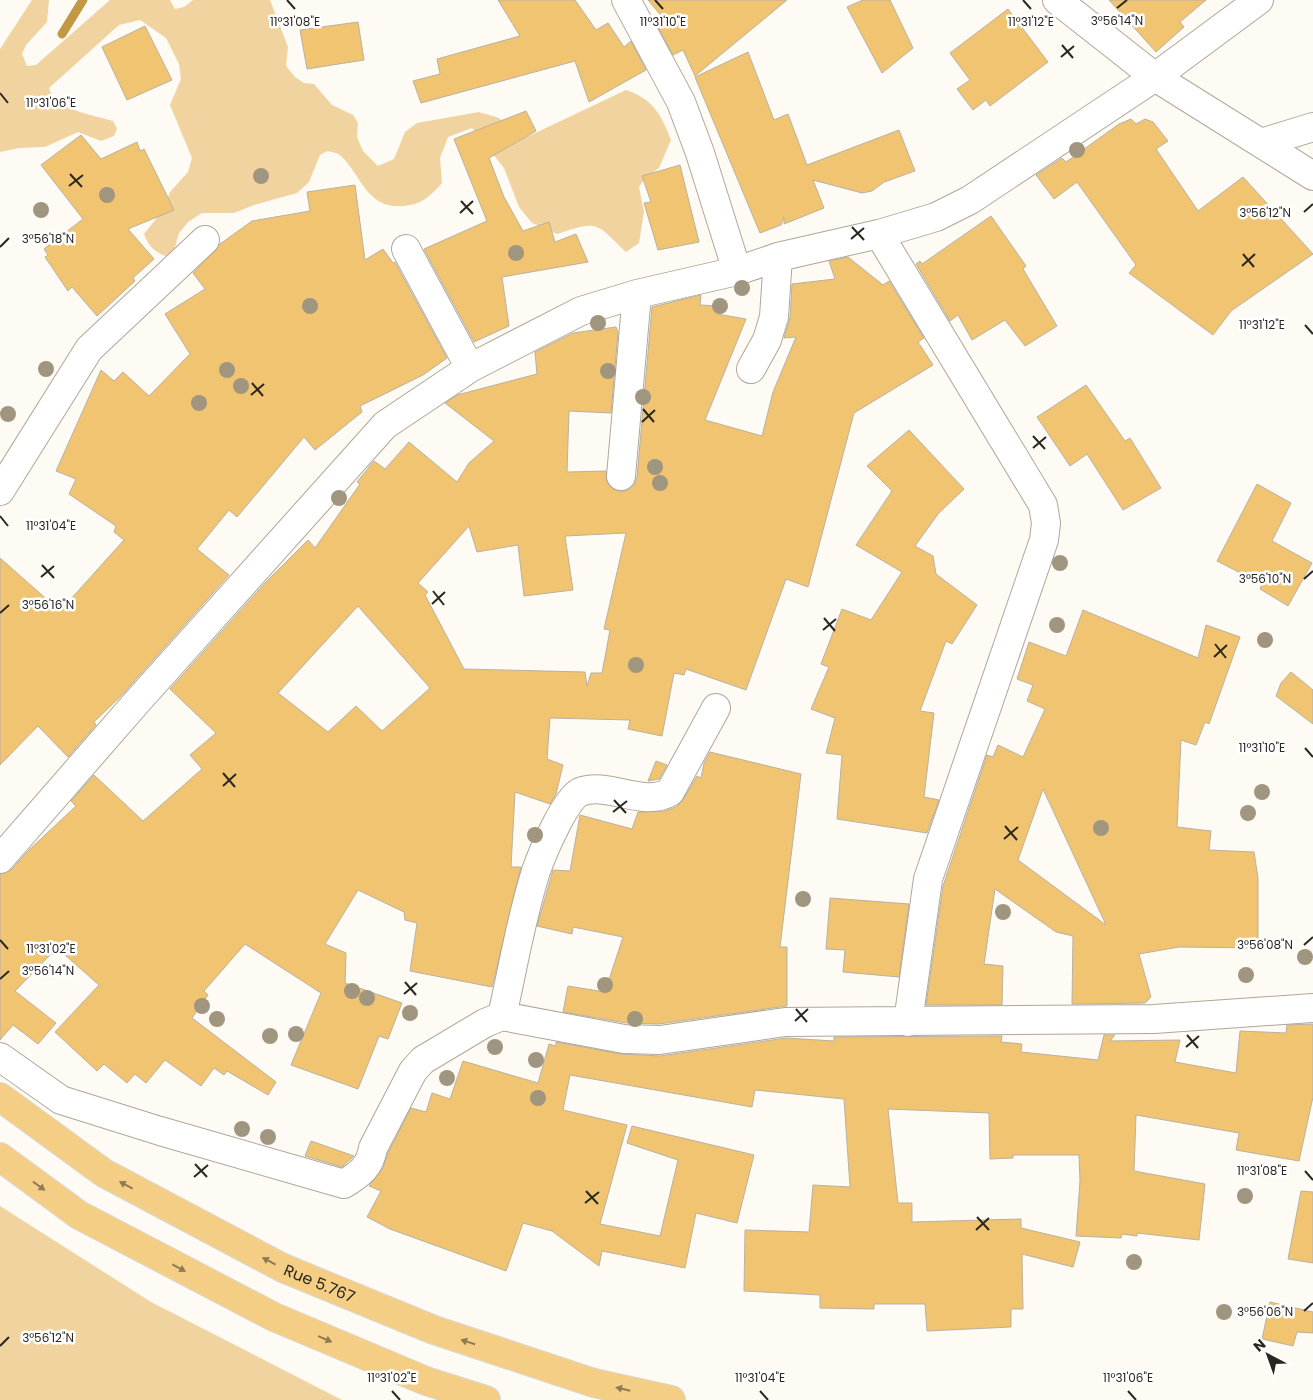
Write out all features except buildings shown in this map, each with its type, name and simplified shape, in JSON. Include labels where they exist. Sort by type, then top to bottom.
[{"type":"highway","name":"Rue 5.767","points":[[0,1097],[104,1173],[282,1268],[434,1330],[594,1383],[671,1400]]},
{"type":"highway","points":[[0,1157],[79,1215],[274,1317],[426,1381],[486,1400]]},
{"type":"street","points":[[626,0],[681,102],[700,153],[737,271]]},
{"type":"street","points":[[1057,0],[1155,76],[1313,176]]},
{"type":"street","points":[[0,859],[136,703],[385,425],[470,368],[581,311],[637,294],[737,271],[778,257],[879,234],[936,216],[970,200],[1155,76],[1259,0]]},
{"type":"street","points":[[1261,143],[1313,127]]},
{"type":"street","points":[[879,234],[1043,505],[1046,523],[1044,540],[928,879],[908,1022]]},
{"type":"street","points":[[0,492],[89,349],[205,240]]},
{"type":"street","points":[[406,249],[470,368]]},
{"type":"street","points":[[751,369],[767,340],[774,316],[778,257]]},
{"type":"street","points":[[621,476],[637,294]]},
{"type":"street","points":[[502,1016],[536,870],[567,804],[580,792],[594,790],[651,798],[670,792],[716,708]]},
{"type":"street","points":[[0,1057],[61,1100],[160,1131],[344,1184],[363,1172],[371,1159],[373,1148],[413,1071],[478,1028],[502,1016],[624,1039],[660,1040],[785,1022],[1154,1019],[1313,1008]]},
{"type":"shaded area","points":[[32,0],[49,0],[47,22],[26,45],[22,54],[27,66],[36,65],[110,0],[170,0],[175,9],[184,7],[193,0],[270,0],[288,47],[286,66],[295,77],[304,83],[314,84],[332,105],[353,115],[358,123],[357,137],[363,151],[378,166],[394,159],[405,132],[417,123],[479,112],[499,118],[511,131],[529,136],[626,90],[643,98],[655,109],[664,122],[671,140],[659,168],[645,178],[639,187],[644,212],[639,243],[626,252],[602,229],[596,227],[581,227],[557,234],[532,223],[519,207],[504,168],[472,128],[448,137],[440,158],[442,183],[428,196],[418,202],[407,206],[400,206],[380,202],[366,189],[341,156],[327,151],[320,155],[309,182],[297,193],[254,205],[234,213],[202,213],[188,222],[179,233],[172,258],[154,250],[144,234],[163,210],[170,192],[188,172],[192,158],[170,105],[181,79],[179,64],[166,38],[140,20],[119,25],[49,88],[58,102],[66,107],[113,121],[117,129],[114,136],[101,141],[78,132],[45,147],[19,148],[0,152],[0,49]]},
{"type":"shaded area","points":[[0,1206],[151,1302],[342,1400],[0,1400]]},
{"type":"waterway","points":[[62,34],[83,0]]}]
